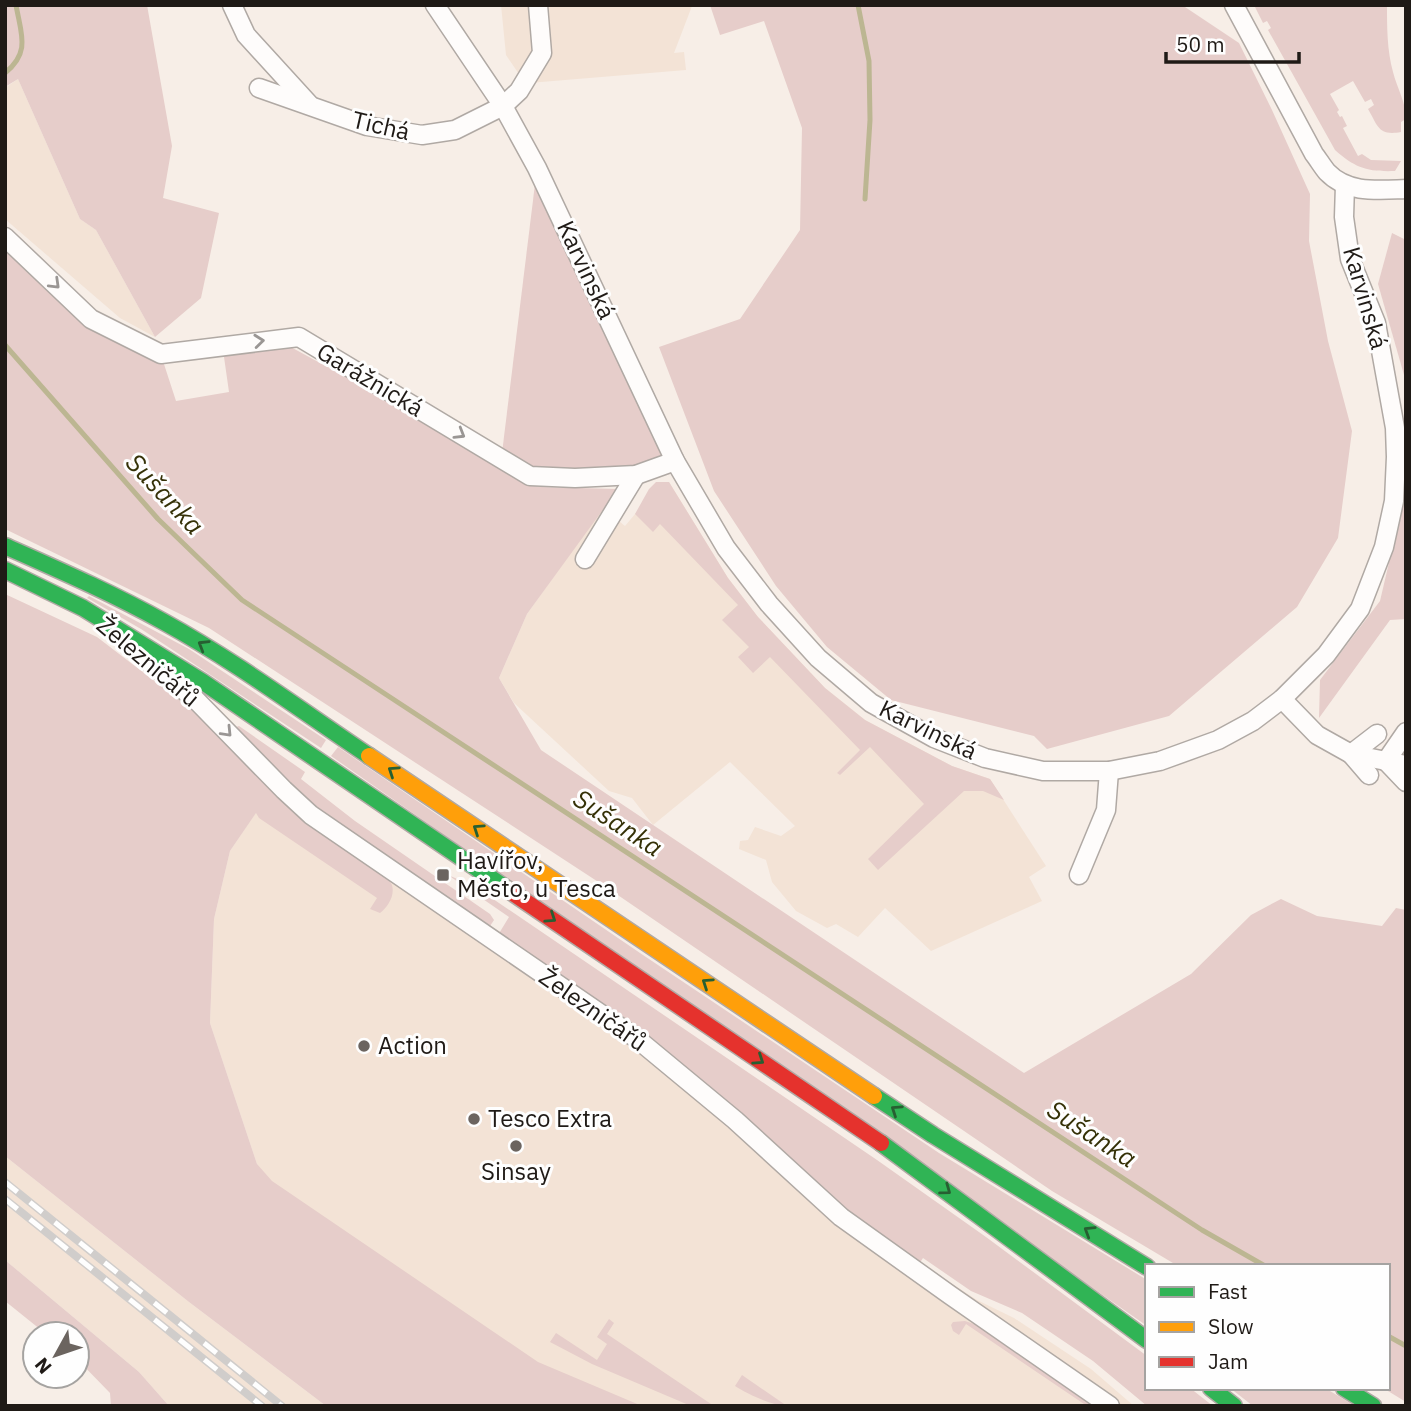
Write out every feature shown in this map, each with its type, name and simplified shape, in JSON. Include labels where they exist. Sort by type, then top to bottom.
[{"type":"main road","points":[[5,546],[102,589],[166,623],[226,660],[933,1135],[1145,1266]]},
{"type":"main road","points":[[5,570],[83,608],[203,682],[867,1134],[1145,1338]]},
{"type":"main road","points":[[1214,1390],[1234,1406]]},
{"type":"main road","points":[[1347,1390],[1373,1406]]},
{"type":"street","points":[[232,5],[246,35],[311,107]]},
{"type":"street","name":"Karvinská","points":[[435,5],[503,106],[537,168],[676,461],[726,548],[769,604],[818,658],[871,703],[933,738],[985,758],[1043,771],[1109,771],[1160,761],[1218,740],[1253,721],[1282,699],[1326,655],[1360,609],[1384,547],[1394,500],[1395,428],[1376,323],[1350,259],[1344,217],[1345,185]]},
{"type":"street","points":[[503,106],[519,91],[542,53],[538,5]]},
{"type":"street","points":[[1234,5],[1314,153],[1327,172],[1345,185],[1372,190],[1406,189]]},
{"type":"street","name":"Tichá","points":[[259,88],[367,125],[422,135],[455,130],[503,106]]},
{"type":"street","name":"Garážnická","points":[[5,237],[91,319],[161,354],[299,337],[530,476],[575,478],[636,475],[676,461]]},
{"type":"street","points":[[585,558],[636,475]]},
{"type":"street","name":"Železničářů","points":[[83,608],[196,700],[310,815],[636,1038],[735,1120],[841,1217],[1110,1406]]},
{"type":"street","points":[[1282,699],[1317,735],[1351,754],[1406,765]]},
{"type":"street","points":[[1386,761],[1406,732]]},
{"type":"street","points":[[1351,754],[1377,734]]},
{"type":"street","points":[[1351,754],[1368,775]]},
{"type":"street","points":[[1386,761],[1406,782]]},
{"type":"street","points":[[1079,875],[1106,810],[1109,771]]},
{"type":"shaded area","points":[[5,5],[147,5],[172,146],[163,198],[219,213],[201,298],[155,337],[96,230],[80,219],[18,79],[5,87]]},
{"type":"shaded area","points":[[501,5],[698,5],[692,6],[674,53],[684,52],[686,70],[529,83],[523,80],[506,55]]},
{"type":"shaded area","points":[[710,5],[1182,5],[1239,43],[1310,194],[1309,241],[1328,341],[1352,431],[1338,538],[1297,607],[1169,716],[1047,749],[1034,736],[891,700],[827,647],[776,586],[714,491],[659,347],[740,319],[800,230],[802,128],[764,21],[720,35]]},
{"type":"shaded area","points":[[1254,5],[1387,5],[1390,55],[1406,113],[1406,119],[1401,122],[1401,132],[1383,131],[1377,125],[1368,109],[1374,105],[1371,99],[1365,102],[1353,81],[1330,94],[1339,110],[1337,112],[1347,126],[1343,128],[1358,156],[1362,154],[1371,160],[1401,161],[1395,171],[1362,168],[1335,150],[1268,30],[1271,28],[1267,21],[1263,23]]},
{"type":"shaded area","points":[[18,79],[80,219],[96,230],[155,337],[120,318],[5,219],[5,88]]},
{"type":"shaded area","points":[[535,184],[666,456],[638,468],[596,471],[533,469],[502,453]]},
{"type":"shaded area","points":[[1392,233],[1406,240],[1406,382],[1378,284]]},
{"type":"shaded area","points":[[5,246],[84,319],[162,358],[176,401],[229,392],[223,350],[287,345],[448,435],[526,484],[541,487],[618,489],[527,614],[499,678],[541,750],[1024,1073],[1191,974],[1251,915],[1281,899],[1317,916],[1382,926],[1396,908],[1406,910],[1406,1402],[1386,1390],[1390,1390],[1390,1264],[1175,1264],[1052,1191],[606,887],[209,628],[5,529]]},
{"type":"shaded area","points":[[1406,444],[1406,619],[1390,620],[1319,718],[1320,680],[1380,601],[1402,507]]},
{"type":"shaded area","points":[[656,482],[669,482],[728,578],[758,617],[825,688],[865,720],[952,766],[990,779],[1004,800],[983,791],[964,791],[878,870],[868,859],[924,804],[870,747],[840,775],[837,773],[860,750],[770,657],[753,673],[738,657],[749,647],[722,620],[738,605],[660,524],[653,532],[635,514]]},
{"type":"shaded area","points":[[662,482],[669,482],[728,578],[758,617],[825,688],[865,720],[952,766],[990,779],[1046,866],[1029,877],[1042,901],[931,951],[885,908],[858,937],[836,924],[827,928],[796,911],[772,882],[766,860],[739,849],[740,841],[748,840],[755,827],[781,836],[795,826],[730,762],[653,825],[632,798],[609,791],[514,703],[499,678],[527,614],[603,508],[625,526]]},
{"type":"shaded area","points":[[5,594],[97,637],[197,712],[313,827],[374,867],[392,885],[392,897],[386,908],[380,913],[370,909],[377,898],[259,818],[256,813],[230,851],[214,919],[210,1023],[257,1164],[272,1181],[538,1362],[642,1406],[326,1406],[189,1302],[5,1156]]},
{"type":"shaded area","points":[[89,596],[189,649],[326,740],[321,748],[141,629],[87,598]]},
{"type":"shaded area","points":[[239,726],[305,772],[301,779],[355,821],[490,914],[494,920],[488,929],[314,810],[235,730]]},
{"type":"shaded area","points":[[338,747],[939,1153],[1145,1279],[1145,1325],[331,756]]},
{"type":"shaded area","points":[[280,777],[655,1042],[917,1261],[977,1300],[1014,1318],[1091,1369],[1134,1406],[626,1406],[570,1396],[268,1197],[210,1023],[214,919],[230,851]]},
{"type":"shaded area","points":[[448,875],[474,886],[986,1237],[1145,1355],[1145,1390],[1193,1390],[1213,1406],[1147,1406],[1093,1361],[1022,1313],[971,1291],[923,1258],[919,1264],[853,1219],[498,935],[509,917]]},
{"type":"shaded area","points":[[5,1156],[189,1302],[326,1406],[169,1406],[139,1372],[91,1332],[91,1320],[77,1320],[5,1260]]},
{"type":"shaded area","points":[[5,1260],[77,1320],[29,1320],[5,1301]]},
{"type":"shaded area","points":[[609,1319],[614,1323],[607,1334],[714,1406],[691,1406],[592,1364],[550,1342],[556,1333],[597,1360],[607,1344],[597,1337]]},
{"type":"shaded area","points":[[965,1321],[980,1326],[1098,1406],[1087,1406],[966,1324],[959,1335],[953,1331],[953,1322]]},
{"type":"shaded area","points":[[91,1332],[139,1372],[169,1406],[111,1406],[110,1393],[91,1373]]},
{"type":"shaded area","points":[[742,1375],[787,1406],[760,1399],[735,1386]]},
{"type":"shaded area","points":[[1233,1390],[1328,1390],[1355,1406],[1253,1406]]},
{"type":"waterway","points":[[5,73],[18,58],[21,50],[22,34],[16,5]]},
{"type":"waterway","points":[[858,5],[869,61],[870,120],[865,199]]},
{"type":"waterway","name":"Sušanka","points":[[5,345],[158,519],[242,600],[1202,1230],[1262,1264]]},
{"type":"waterway","name":"Sušanka","points":[[1390,1337],[1406,1346]]},
{"type":"railway","points":[[5,1182],[282,1406]]},
{"type":"railway","points":[[5,1199],[262,1406]]},
{"type":"traffic: fast","points":[[5,546],[144,611],[190,637],[369,756]]},
{"type":"traffic: fast","points":[[5,570],[83,608],[203,682],[507,889]]},
{"type":"traffic: fast","points":[[874,1096],[1145,1266]]},
{"type":"traffic: fast","points":[[881,1143],[1145,1339]]},
{"type":"traffic: fast","points":[[1214,1390],[1234,1406]]},
{"type":"traffic: fast","points":[[1347,1390],[1373,1406]]},
{"type":"traffic: slow","points":[[369,756],[874,1096]]},
{"type":"traffic: jam","points":[[507,889],[881,1143]]},
{"type":"place","name":"Havířov, Město, u Tesca","points":[[443,875]]},
{"type":"place","name":"Action","points":[[364,1046]]},
{"type":"place","name":"Tesco Extra","points":[[474,1119]]},
{"type":"place","name":"Sinsay","points":[[516,1146]]}]
